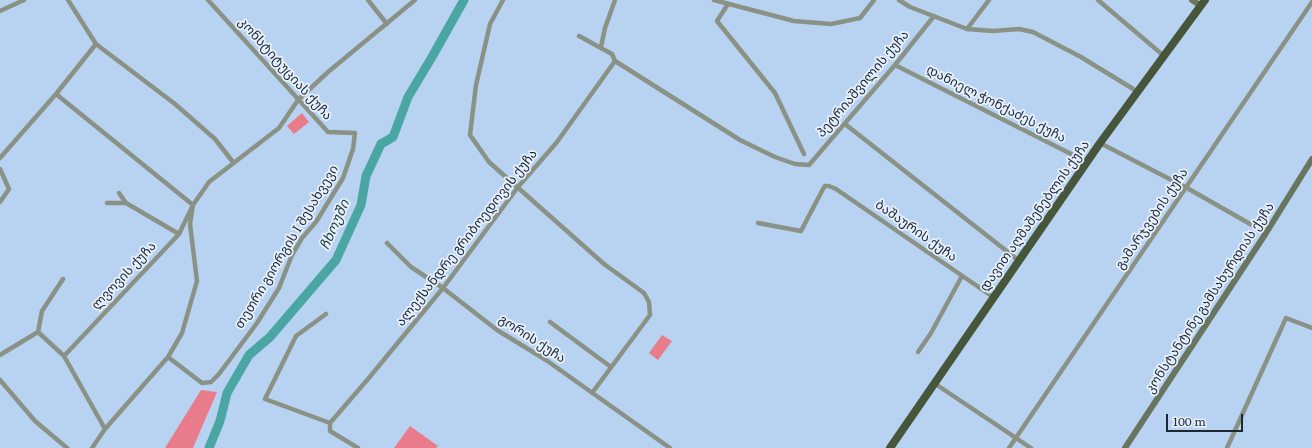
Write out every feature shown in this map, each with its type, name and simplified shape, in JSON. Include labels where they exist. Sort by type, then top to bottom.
[{"type":"highway","name":"დავით აღმაშენებლის ქუჩა","points":[[890,448],[1100,143],[1203,3]]},
{"type":"main road","points":[[1192,0],[1203,3]]},
{"type":"main road","name":"კონსტანტინე გამსახურდიას ქუჩა","points":[[1125,448],[1266,233],[1312,159]]},
{"type":"street","points":[[0,11],[24,0]]},
{"type":"street","points":[[68,0],[96,44],[175,104],[214,139],[233,162]]},
{"type":"street","name":"კონსტიტუციას ქუჩა","points":[[208,0],[328,132],[355,133]]},
{"type":"street","points":[[368,0],[387,24]]},
{"type":"street","name":"ლვოვის ქუჩა","points":[[64,356],[179,234],[193,205],[209,182],[279,128],[298,100],[328,72],[415,0]]},
{"type":"street","points":[[503,0],[490,24],[476,84],[470,135],[489,162],[604,264],[644,293],[650,308],[650,315],[592,394]]},
{"type":"street","points":[[601,47],[605,28],[615,0]]},
{"type":"street","points":[[714,0],[794,22],[831,24],[860,18],[874,0]]},
{"type":"street","points":[[899,0],[910,7],[967,29],[992,31],[1019,29],[1033,32],[1081,57],[1138,92]]},
{"type":"street","points":[[967,29],[989,0]]},
{"type":"street","points":[[1098,0],[1164,56]]},
{"type":"street","name":"გამარჯვების ქუჩა","points":[[1009,448],[1312,2]]},
{"type":"street","points":[[728,4],[717,21],[775,93],[804,154]]},
{"type":"street","name":"პეტრიაშვილის ქუჩა","points":[[615,62],[740,140],[775,157],[795,164],[809,165],[845,124],[934,16]]},
{"type":"street","points":[[579,36],[612,54],[615,62]]},
{"type":"street","points":[[0,158],[56,94],[96,44]]},
{"type":"street","name":"ალექსანდრე გრიბოედოვის ქუჩა","points":[[330,423],[442,288],[518,187],[557,142],[615,62]]},
{"type":"street","name":"დანიელ ჭონქაძეს ქუჩა","points":[[895,64],[1087,162]]},
{"type":"street","points":[[56,94],[193,205],[190,224],[197,281],[182,333],[168,357],[105,429],[92,448]]},
{"type":"street","points":[[845,124],[1018,260]]},
{"type":"street","name":"თეთრი გიორგის I შესახვევი","points":[[168,357],[202,383],[211,382],[219,374],[257,323],[279,288],[292,255],[302,238],[316,222],[344,178],[353,149],[355,133]]},
{"type":"street","points":[[1100,143],[1186,188],[1266,233]]},
{"type":"street","points":[[0,169],[9,189],[0,202]]},
{"type":"street","name":"ბაშაურის ქუჩა","points":[[758,223],[801,231],[825,186],[836,189],[993,297]]},
{"type":"street","points":[[119,193],[126,203],[179,234]]},
{"type":"street","points":[[107,203],[126,203]]},
{"type":"street","name":"გორის ქუჩა","points":[[387,243],[411,267],[442,288],[496,330],[546,360],[670,448]]},
{"type":"street","points":[[918,352],[931,333],[962,276]]},
{"type":"street","points":[[0,355],[38,332],[42,311],[63,278]]},
{"type":"street","points":[[326,314],[296,336],[265,399],[330,423],[330,432],[358,448]]},
{"type":"street","points":[[1227,448],[1286,318],[1312,328]]},
{"type":"street","points":[[550,322],[611,367]]},
{"type":"street","points":[[38,332],[64,356],[105,429]]},
{"type":"street","points":[[0,380],[35,421],[67,448]]},
{"type":"street","points":[[934,383],[1031,448]]},
{"type":"shaded area","points":[[302,113],[309,122],[294,134],[287,126]]},
{"type":"shaded area","points":[[662,335],[672,341],[658,360],[649,353]]},
{"type":"shaded area","points":[[201,390],[217,392],[193,448],[165,448]]},
{"type":"shaded area","points":[[410,426],[438,446],[436,448],[394,448]]},
{"type":"waterway","name":"ჩხოუში","points":[[209,448],[220,421],[227,393],[249,355],[270,337],[336,260],[361,205],[366,176],[381,144],[393,137],[408,97],[464,0]]}]
